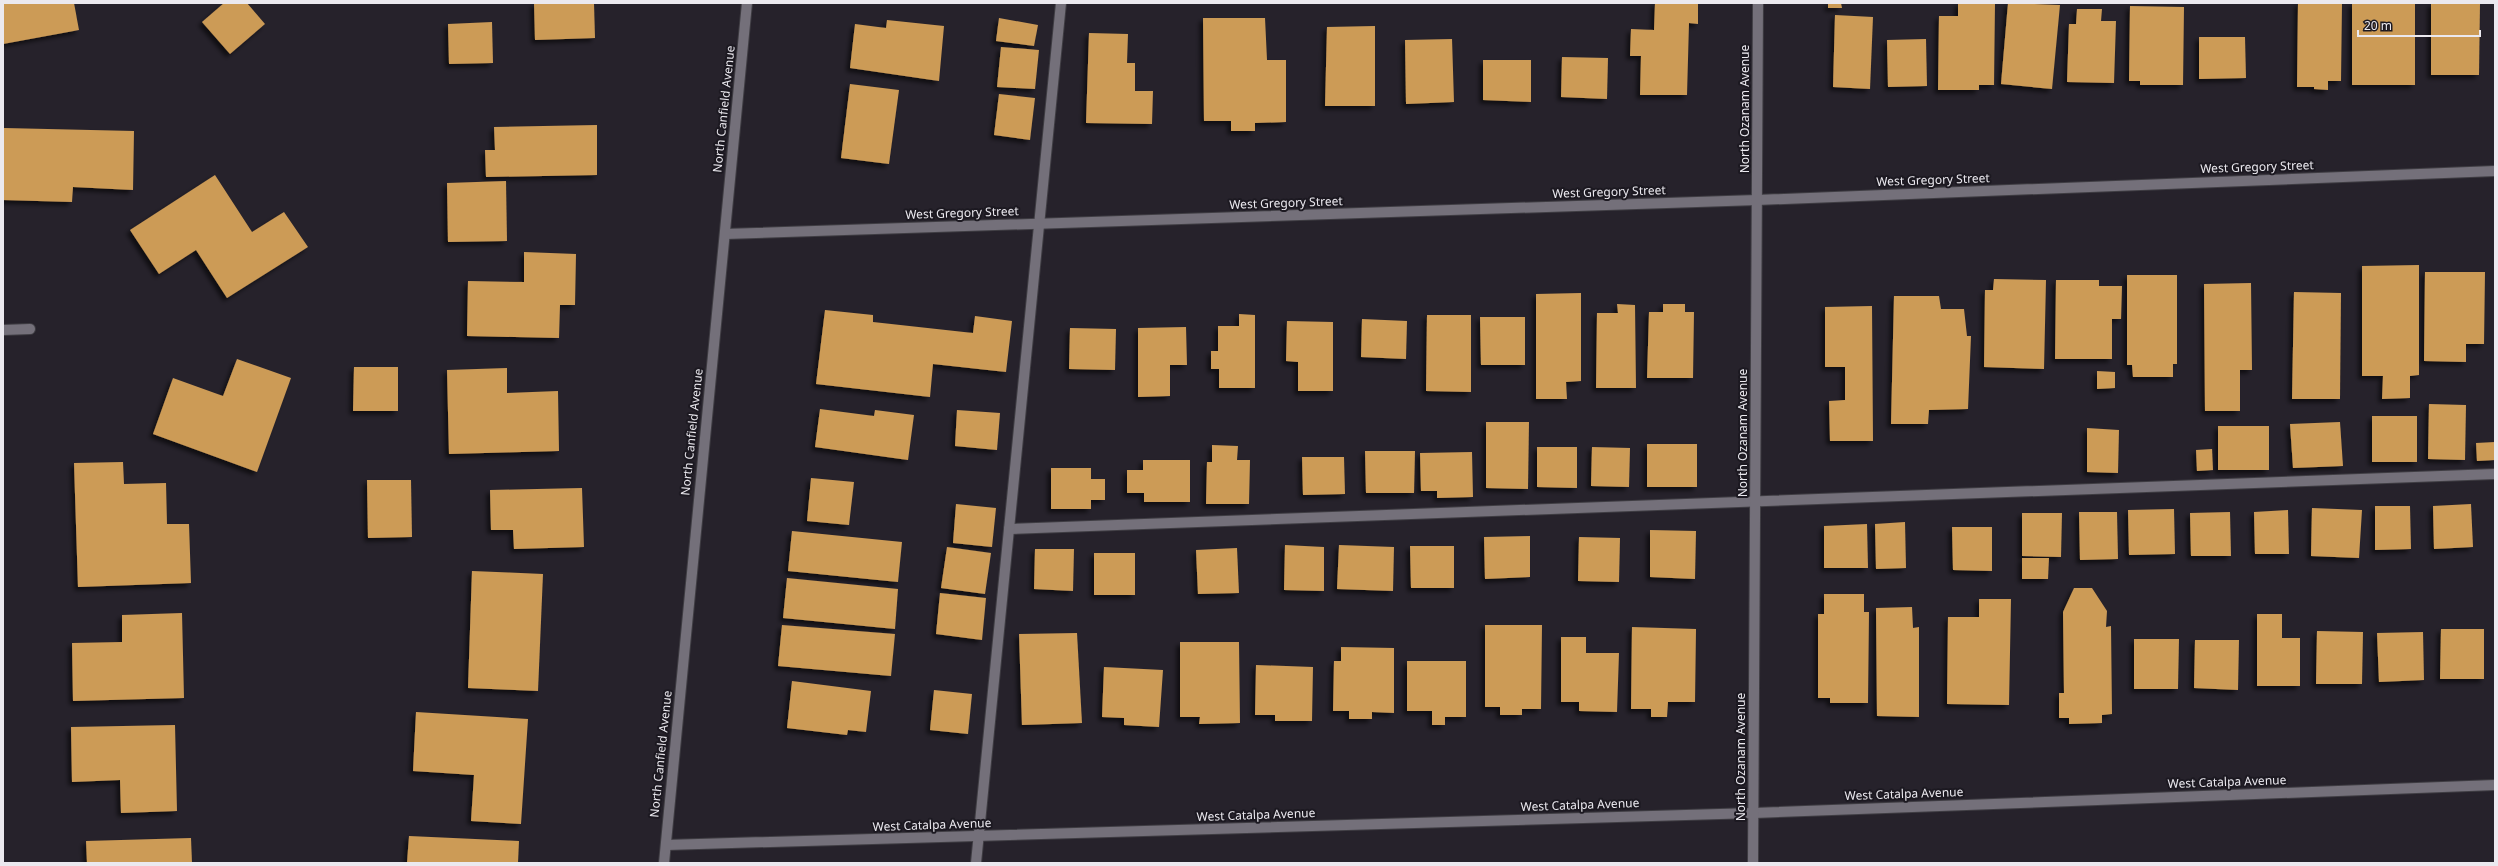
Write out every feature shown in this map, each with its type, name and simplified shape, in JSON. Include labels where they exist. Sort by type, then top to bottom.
[{"type":"street","name":"North Canfield Avenue","points":[[664,863],[747,3]]},
{"type":"street","points":[[976,863],[1061,3]]},
{"type":"street","name":"North Ozanam Avenue","points":[[1754,863],[1758,3]]},
{"type":"street","name":"West Gregory Street","points":[[725,234],[1757,200],[2495,171]]},
{"type":"street","points":[[3,330],[30,329]]},
{"type":"street","points":[[1009,528],[2495,474]]},
{"type":"street","name":"West Catalpa Avenue","points":[[666,845],[1754,813],[2495,785]]},
{"type":"building","points":[[3,3],[74,3],[79,30],[3,44]]},
{"type":"building","points":[[224,3],[247,3],[265,24],[230,54],[202,22]]},
{"type":"building","points":[[534,3],[594,3],[595,38],[535,40]]},
{"type":"building","points":[[1655,3],[1698,3],[1698,24],[1689,23],[1687,95],[1640,95],[1641,56],[1630,56],[1631,29],[1654,30]]},
{"type":"building","points":[[1828,3],[1841,3],[1842,8],[1828,8]]},
{"type":"building","points":[[1958,3],[1995,3],[1994,85],[1979,85],[1979,90],[1938,90],[1939,16],[1958,16]]},
{"type":"building","points":[[2008,3],[2060,5],[2052,89],[2001,84]]},
{"type":"building","points":[[2298,3],[2342,3],[2341,81],[2328,81],[2328,90],[2314,89],[2314,87],[2297,87]]},
{"type":"building","points":[[2352,3],[2415,3],[2415,85],[2352,85]]},
{"type":"building","points":[[2431,3],[2480,3],[2479,75],[2431,75]]},
{"type":"building","points":[[2130,6],[2184,7],[2183,85],[2140,85],[2140,81],[2129,81]]},
{"type":"building","points":[[2077,9],[2102,9],[2101,21],[2116,21],[2114,83],[2067,82],[2069,24],[2076,24]]},
{"type":"building","points":[[1835,15],[1873,17],[1870,89],[1833,87]]},
{"type":"building","points":[[999,18],[1038,25],[1034,46],[996,41]]},
{"type":"building","points":[[1203,18],[1265,18],[1267,60],[1286,60],[1286,122],[1255,123],[1255,131],[1231,131],[1231,121],[1204,121]]},
{"type":"building","points":[[887,20],[944,26],[939,81],[850,68],[855,24],[886,28]]},
{"type":"building","points":[[492,22],[493,63],[449,64],[448,24]]},
{"type":"building","points":[[1375,26],[1375,106],[1325,106],[1327,27]]},
{"type":"building","points":[[1089,33],[1128,34],[1127,63],[1135,63],[1135,91],[1153,91],[1152,124],[1086,123]]},
{"type":"building","points":[[2199,37],[2245,37],[2246,78],[2199,79]]},
{"type":"building","points":[[1452,39],[1454,102],[1406,104],[1405,40]]},
{"type":"building","points":[[1926,39],[1927,86],[1888,87],[1887,40]]},
{"type":"building","points":[[1001,47],[1039,50],[1035,89],[997,87]]},
{"type":"building","points":[[1562,57],[1608,58],[1607,99],[1561,97]]},
{"type":"building","points":[[1483,60],[1531,60],[1531,102],[1483,100]]},
{"type":"building","points":[[850,84],[899,90],[889,164],[841,158]]},
{"type":"building","points":[[999,94],[1035,98],[1030,140],[994,135]]},
{"type":"building","points":[[597,125],[597,175],[486,177],[485,150],[495,150],[494,127]]},
{"type":"building","points":[[4,128],[134,131],[133,190],[73,187],[72,202],[3,200]]},
{"type":"building","points":[[215,175],[252,232],[284,212],[308,247],[227,298],[196,250],[159,274],[130,230]]},
{"type":"building","points":[[506,181],[507,241],[448,242],[447,183]]},
{"type":"building","points":[[524,252],[576,254],[575,305],[560,305],[559,338],[467,336],[468,281],[524,282]]},
{"type":"building","points":[[2419,265],[2419,375],[2410,376],[2410,398],[2382,399],[2383,376],[2362,376],[2362,266]]},
{"type":"building","points":[[2425,272],[2485,272],[2484,344],[2466,344],[2466,362],[2424,361]]},
{"type":"building","points":[[2127,275],[2177,275],[2177,364],[2173,364],[2173,377],[2133,377],[2132,365],[2127,365]]},
{"type":"building","points":[[1994,279],[2046,280],[2044,369],[1984,367],[1985,290],[1993,290]]},
{"type":"building","points":[[2056,280],[2099,280],[2099,286],[2122,286],[2121,319],[2112,319],[2112,359],[2055,359]]},
{"type":"building","points":[[2251,283],[2252,370],[2240,370],[2240,411],[2205,411],[2204,284]]},
{"type":"building","points":[[2294,292],[2341,293],[2340,399],[2292,399]]},
{"type":"building","points":[[1581,293],[1581,381],[1566,382],[1567,399],[1536,399],[1536,294]]},
{"type":"building","points":[[1894,296],[1939,296],[1941,309],[1964,309],[1967,336],[1971,336],[1968,409],[1929,410],[1928,424],[1891,424]]},
{"type":"building","points":[[1617,304],[1635,305],[1636,388],[1596,388],[1597,313],[1618,313]]},
{"type":"building","points":[[1663,304],[1685,304],[1685,312],[1694,312],[1693,378],[1647,378],[1649,312],[1663,312]]},
{"type":"building","points":[[1872,306],[1873,441],[1830,441],[1829,401],[1845,400],[1845,367],[1825,367],[1825,307]]},
{"type":"building","points":[[825,310],[873,315],[873,322],[973,333],[975,316],[1012,321],[1006,372],[933,364],[930,397],[816,384]]},
{"type":"building","points":[[1239,314],[1255,315],[1255,388],[1219,388],[1219,369],[1211,369],[1211,351],[1218,351],[1218,326],[1239,326]]},
{"type":"building","points":[[1427,315],[1471,315],[1471,392],[1426,391]]},
{"type":"building","points":[[1480,317],[1525,317],[1525,365],[1481,365]]},
{"type":"building","points":[[1362,319],[1407,321],[1406,359],[1361,357]]},
{"type":"building","points":[[1287,321],[1333,322],[1333,391],[1298,391],[1298,362],[1286,361]]},
{"type":"building","points":[[1186,327],[1187,365],[1170,365],[1170,396],[1138,397],[1138,328]]},
{"type":"building","points":[[1070,328],[1116,329],[1115,370],[1069,369]]},
{"type":"building","points":[[237,359],[291,378],[257,472],[153,434],[173,378],[223,396]]},
{"type":"building","points":[[354,367],[398,367],[398,411],[353,411]]},
{"type":"building","points":[[507,368],[507,393],[558,391],[559,451],[449,454],[447,370]]},
{"type":"building","points":[[2097,371],[2115,372],[2115,388],[2097,389]]},
{"type":"building","points":[[2429,404],[2466,405],[2465,460],[2428,459]]},
{"type":"building","points":[[820,409],[874,416],[875,410],[914,415],[908,460],[815,447]]},
{"type":"building","points":[[957,410],[1000,413],[997,450],[955,446]]},
{"type":"building","points":[[2372,416],[2417,416],[2417,462],[2372,462]]},
{"type":"building","points":[[1486,422],[1529,422],[1528,489],[1486,488]]},
{"type":"building","points":[[2340,422],[2343,466],[2293,468],[2290,424]]},
{"type":"building","points":[[2218,426],[2269,426],[2269,470],[2218,470]]},
{"type":"building","points":[[2087,428],[2119,430],[2118,473],[2087,472]]},
{"type":"building","points":[[2495,442],[2495,460],[2477,461],[2476,443]]},
{"type":"building","points":[[1647,444],[1697,444],[1697,487],[1647,487]]},
{"type":"building","points":[[1212,445],[1238,446],[1237,460],[1250,460],[1249,504],[1206,504],[1207,462],[1212,462]]},
{"type":"building","points":[[1537,447],[1577,447],[1577,488],[1537,487]]},
{"type":"building","points":[[1592,447],[1630,448],[1629,487],[1591,486]]},
{"type":"building","points":[[2212,449],[2213,470],[2197,471],[2196,450]]},
{"type":"building","points":[[1365,451],[1415,451],[1414,493],[1366,493]]},
{"type":"building","points":[[1472,452],[1473,497],[1437,498],[1437,491],[1421,491],[1420,453]]},
{"type":"building","points":[[1302,457],[1344,457],[1345,494],[1303,495]]},
{"type":"building","points":[[1143,460],[1190,460],[1190,502],[1144,502],[1144,493],[1127,493],[1127,470],[1143,470]]},
{"type":"building","points":[[123,462],[124,484],[166,483],[167,524],[189,524],[191,583],[78,587],[74,463]]},
{"type":"building","points":[[1051,468],[1091,468],[1091,479],[1105,479],[1105,500],[1091,500],[1091,509],[1051,509]]},
{"type":"building","points":[[811,478],[854,482],[849,525],[807,521]]},
{"type":"building","points":[[367,480],[411,480],[412,537],[368,538]]},
{"type":"building","points":[[582,488],[584,547],[514,549],[513,530],[491,530],[490,490]]},
{"type":"building","points":[[956,504],[996,508],[992,547],[953,543]]},
{"type":"building","points":[[2471,504],[2473,547],[2434,549],[2433,506]]},
{"type":"building","points":[[2375,506],[2410,506],[2411,549],[2375,550]]},
{"type":"building","points":[[2312,508],[2362,510],[2359,558],[2311,556]]},
{"type":"building","points":[[2174,509],[2175,554],[2129,555],[2128,510]]},
{"type":"building","points":[[2288,510],[2289,554],[2255,554],[2254,512]]},
{"type":"building","points":[[2079,512],[2117,512],[2118,559],[2080,560]]},
{"type":"building","points":[[2230,512],[2231,556],[2191,556],[2190,513]]},
{"type":"building","points":[[2022,513],[2062,513],[2061,557],[2022,556]]},
{"type":"building","points":[[1905,522],[1906,568],[1876,569],[1875,524]]},
{"type":"building","points":[[1867,524],[1868,568],[1824,568],[1824,526]]},
{"type":"building","points":[[1952,527],[1992,527],[1992,571],[1953,570]]},
{"type":"building","points":[[1650,530],[1696,531],[1695,579],[1650,577]]},
{"type":"building","points":[[792,531],[902,542],[898,582],[788,571]]},
{"type":"building","points":[[1530,536],[1530,577],[1485,579],[1484,537]]},
{"type":"building","points":[[1579,537],[1620,538],[1619,582],[1578,581]]},
{"type":"building","points":[[1285,545],[1324,547],[1324,591],[1284,590]]},
{"type":"building","points":[[1339,545],[1394,547],[1393,591],[1337,589]]},
{"type":"building","points":[[1410,546],[1454,546],[1454,588],[1411,588]]},
{"type":"building","points":[[947,547],[991,553],[985,594],[941,588]]},
{"type":"building","points":[[1237,548],[1239,593],[1198,594],[1196,550]]},
{"type":"building","points":[[1035,549],[1074,549],[1073,591],[1034,589]]},
{"type":"building","points":[[1094,553],[1135,553],[1135,595],[1094,595]]},
{"type":"building","points":[[2022,558],[2049,558],[2048,579],[2022,579]]},
{"type":"building","points":[[472,571],[543,574],[538,691],[468,688]]},
{"type":"building","points":[[787,578],[898,589],[895,629],[783,618]]},
{"type":"building","points":[[2074,588],[2092,588],[2107,611],[2106,627],[2111,626],[2112,714],[2102,715],[2102,723],[2069,724],[2069,718],[2059,718],[2059,693],[2064,693],[2063,612]]},
{"type":"building","points":[[940,593],[986,598],[982,640],[936,634]]},
{"type":"building","points":[[1824,594],[1864,594],[1864,612],[1869,612],[1868,703],[1830,703],[1830,698],[1818,698],[1818,614],[1824,614]]},
{"type":"building","points":[[1979,599],[2011,599],[2009,705],[1947,704],[1948,617],[1979,617]]},
{"type":"building","points":[[1912,607],[1913,628],[1919,627],[1919,717],[1877,716],[1876,608]]},
{"type":"building","points":[[182,613],[184,698],[73,701],[72,643],[122,642],[122,615]]},
{"type":"building","points":[[2257,614],[2282,614],[2282,638],[2300,638],[2300,686],[2257,686]]},
{"type":"building","points":[[782,625],[895,634],[891,676],[778,666]]},
{"type":"building","points":[[1485,625],[1542,625],[1541,709],[1522,709],[1522,715],[1500,715],[1500,707],[1485,707]]},
{"type":"building","points":[[1632,627],[1696,629],[1695,702],[1668,702],[1667,717],[1651,717],[1651,709],[1631,709]]},
{"type":"building","points":[[2441,629],[2484,629],[2484,679],[2440,679]]},
{"type":"building","points":[[2317,631],[2363,632],[2362,684],[2316,684]]},
{"type":"building","points":[[2423,632],[2424,680],[2379,682],[2377,633]]},
{"type":"building","points":[[1077,633],[1082,723],[1022,725],[1019,634]]},
{"type":"building","points":[[1561,637],[1586,637],[1586,653],[1619,653],[1617,712],[1579,711],[1579,702],[1561,702]]},
{"type":"building","points":[[2134,639],[2179,639],[2178,689],[2134,689]]},
{"type":"building","points":[[2195,640],[2239,640],[2238,690],[2194,688]]},
{"type":"building","points":[[1180,642],[1239,642],[1240,723],[1199,724],[1200,717],[1180,717]]},
{"type":"building","points":[[1341,647],[1394,648],[1394,713],[1372,712],[1372,719],[1349,719],[1349,711],[1333,711],[1334,661],[1341,661]]},
{"type":"building","points":[[1407,661],[1466,661],[1466,717],[1445,717],[1445,725],[1432,725],[1432,711],[1407,711]]},
{"type":"building","points":[[1256,665],[1313,667],[1312,721],[1275,721],[1275,715],[1255,715]]},
{"type":"building","points":[[1104,667],[1163,670],[1159,727],[1124,725],[1124,718],[1102,717]]},
{"type":"building","points":[[792,681],[871,691],[866,732],[848,730],[847,735],[787,728]]},
{"type":"building","points":[[934,690],[972,694],[968,734],[930,730]]},
{"type":"building","points":[[416,712],[528,719],[521,824],[471,821],[474,775],[413,771]]},
{"type":"building","points":[[175,725],[177,811],[121,813],[120,780],[72,782],[71,727]]},
{"type":"building","points":[[409,836],[519,841],[518,863],[407,863]]},
{"type":"building","points":[[191,838],[192,863],[87,863],[86,841]]}]
